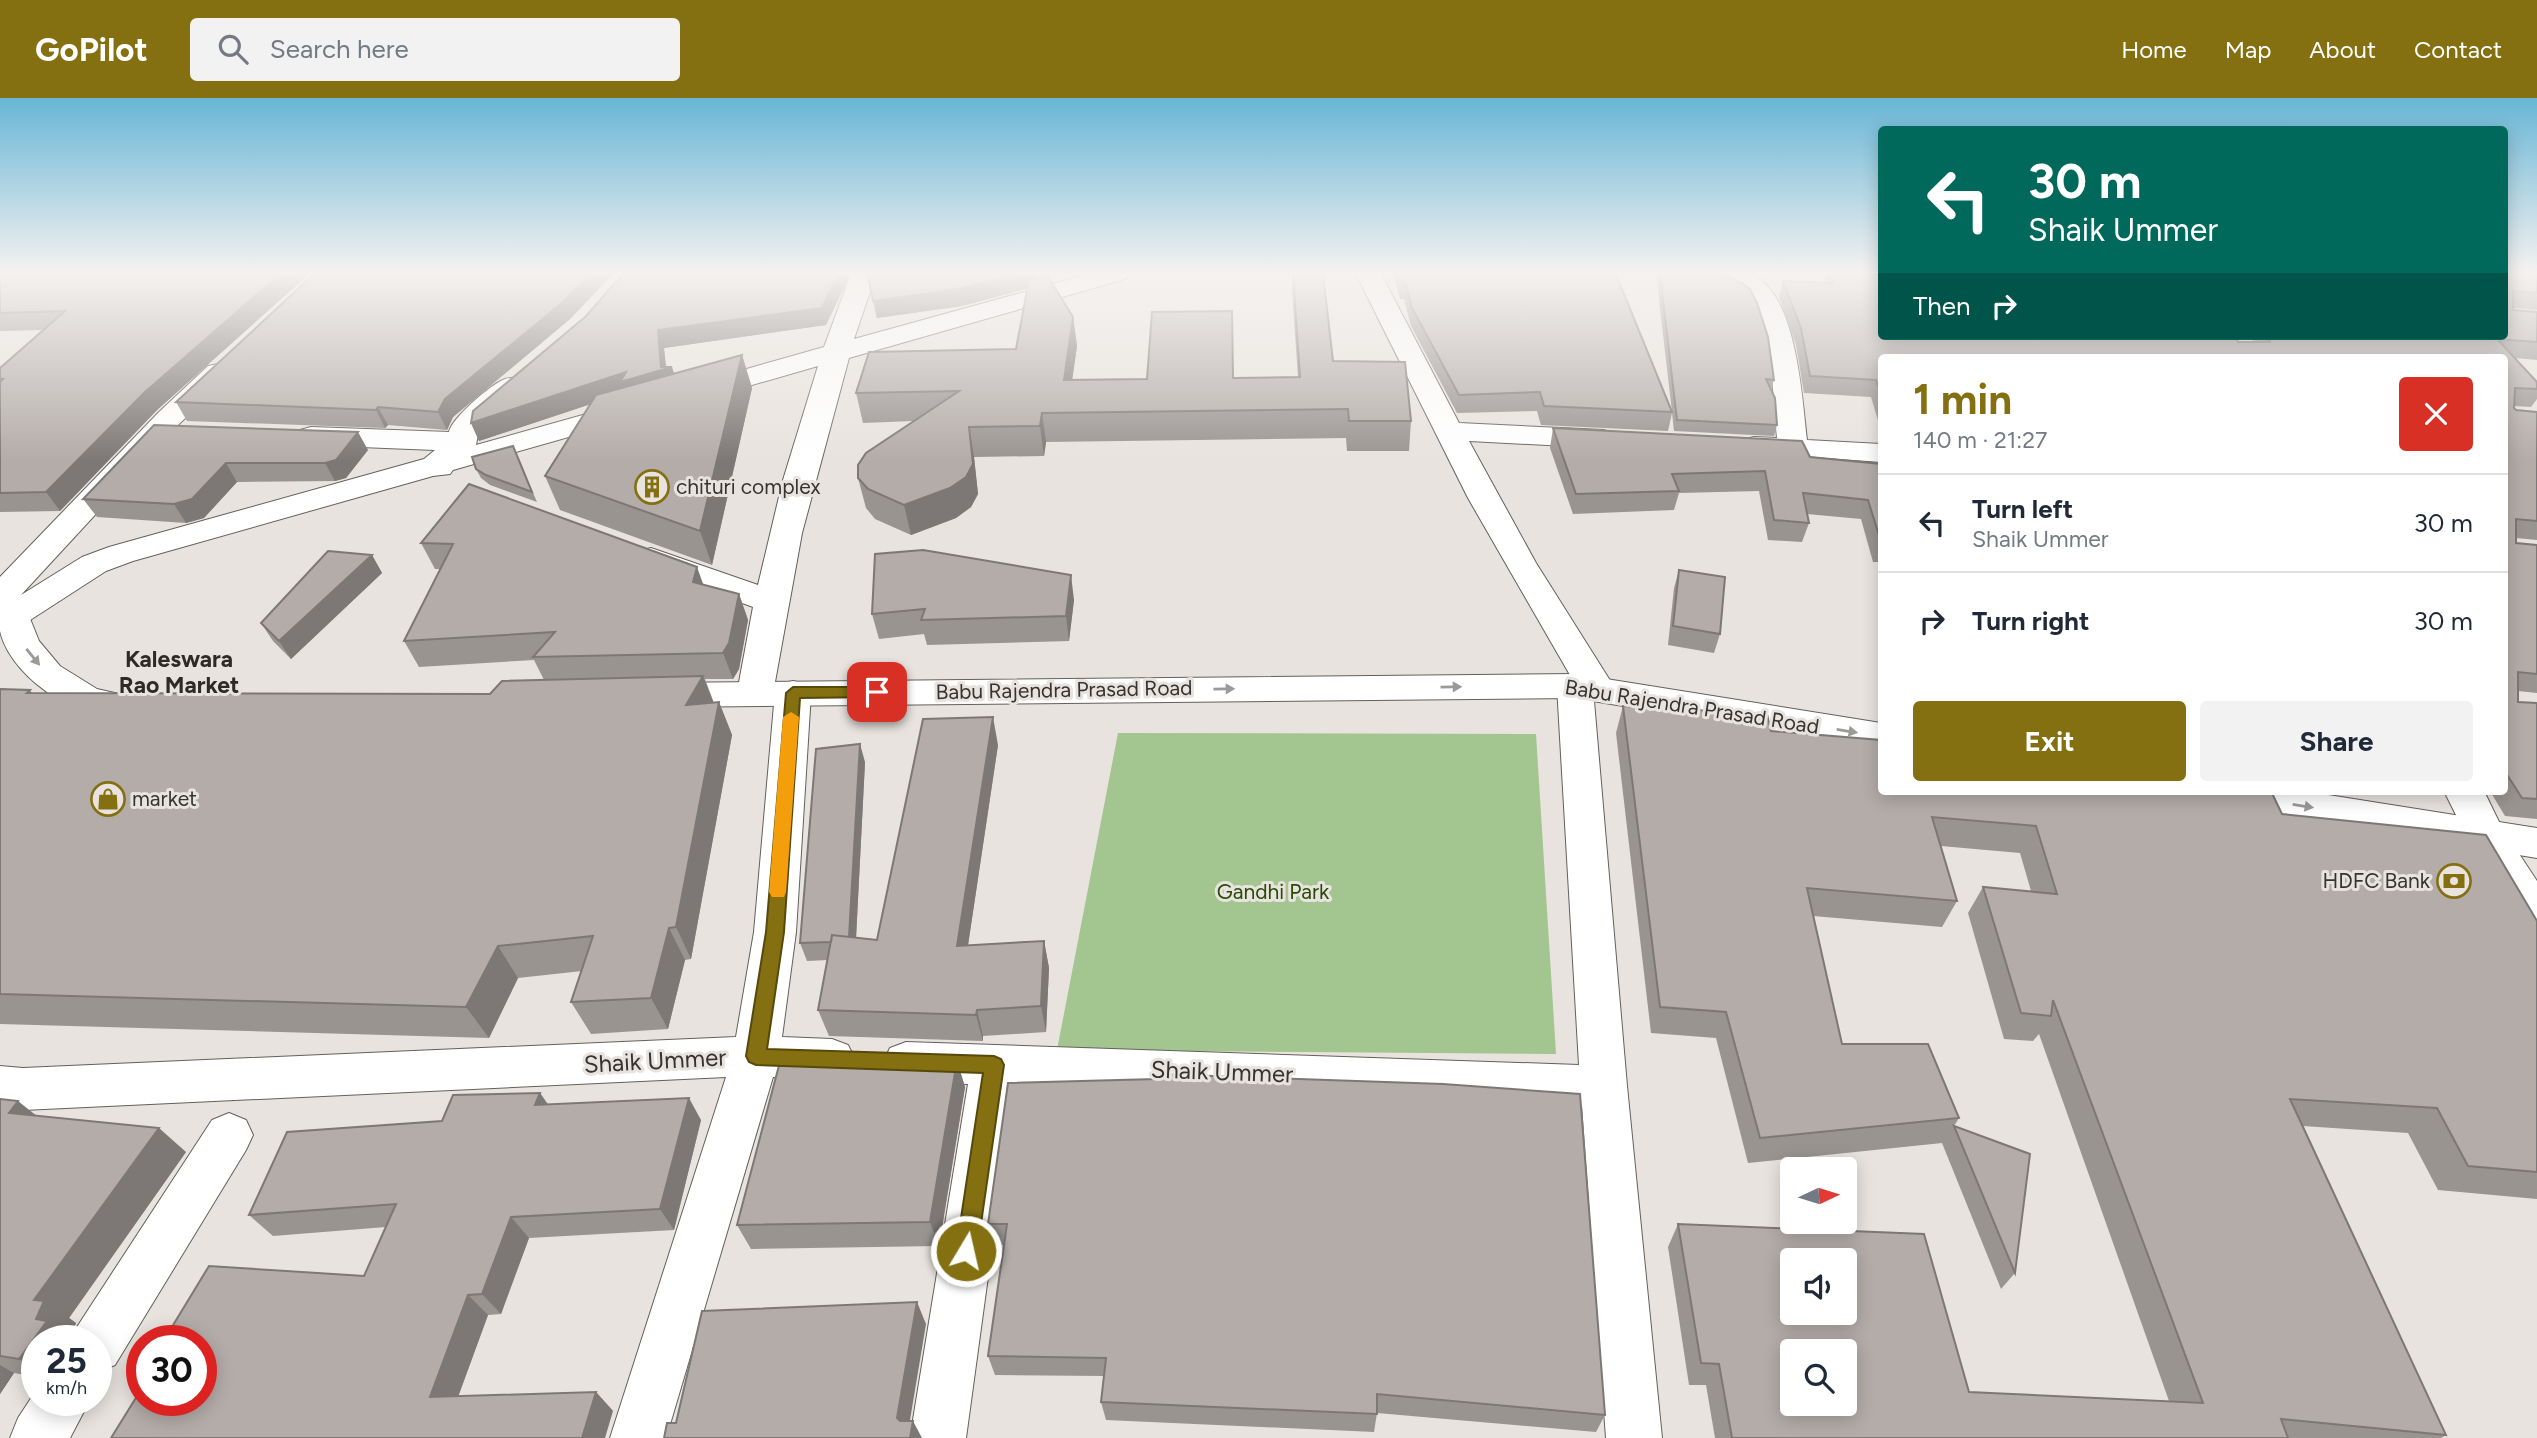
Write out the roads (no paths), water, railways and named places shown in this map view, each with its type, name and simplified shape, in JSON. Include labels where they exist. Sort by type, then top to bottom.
[{"type":"street","points":[[638,1438],[756,1056],[775,932],[774,693],[769,601],[797,485],[841,337]]},
{"type":"street","points":[[4,603],[121,554],[892,337]]},
{"type":"street","points":[[1401,337],[1586,688],[1604,1086],[1634,1438]]},
{"type":"street","points":[[1777,337],[1793,448]]},
{"type":"street","points":[[4,603],[169,418],[240,352]]},
{"type":"street","points":[[435,465],[463,442],[465,425],[528,372]]},
{"type":"street","points":[[159,431],[200,432]]},
{"type":"street","points":[[1449,431],[1628,440]]},
{"type":"street","points":[[283,435],[463,442]]},
{"type":"street","points":[[1725,444],[1878,453]]},
{"type":"street","points":[[435,465],[467,487]]},
{"type":"street","points":[[629,550],[769,601]]},
{"type":"street","points":[[4,603],[23,644],[47,675],[86,699],[128,708],[156,708]]},
{"type":"street","name":"Babu Rajendra Prasad Road","points":[[629,696],[1586,688],[1878,736]]},
{"type":"street","points":[[2236,795],[2537,844]]},
{"type":"street","points":[[2466,795],[2486,836],[2537,915]]},
{"type":"street","name":"Shaik Ummer","points":[[0,1087],[23,1089],[756,1056],[1604,1086]]},
{"type":"street","points":[[939,1438],[994,1065]]},
{"type":"street","points":[[109,1325],[229,1135]]},
{"type":"street","points":[[38,1438],[52,1416]]},
{"type":"place","name":"chituri complex","points":[[652,487]]},
{"type":"place","name":"market","points":[[108,799]]},
{"type":"place","name":"HDFC Bank","points":[[2454,881]]},
{"type":"district","name":"Kaleswara Rao Market","points":[[179,672]]},
{"type":"park label","name":"Gandhi Park","points":[[1273,892]]}]
